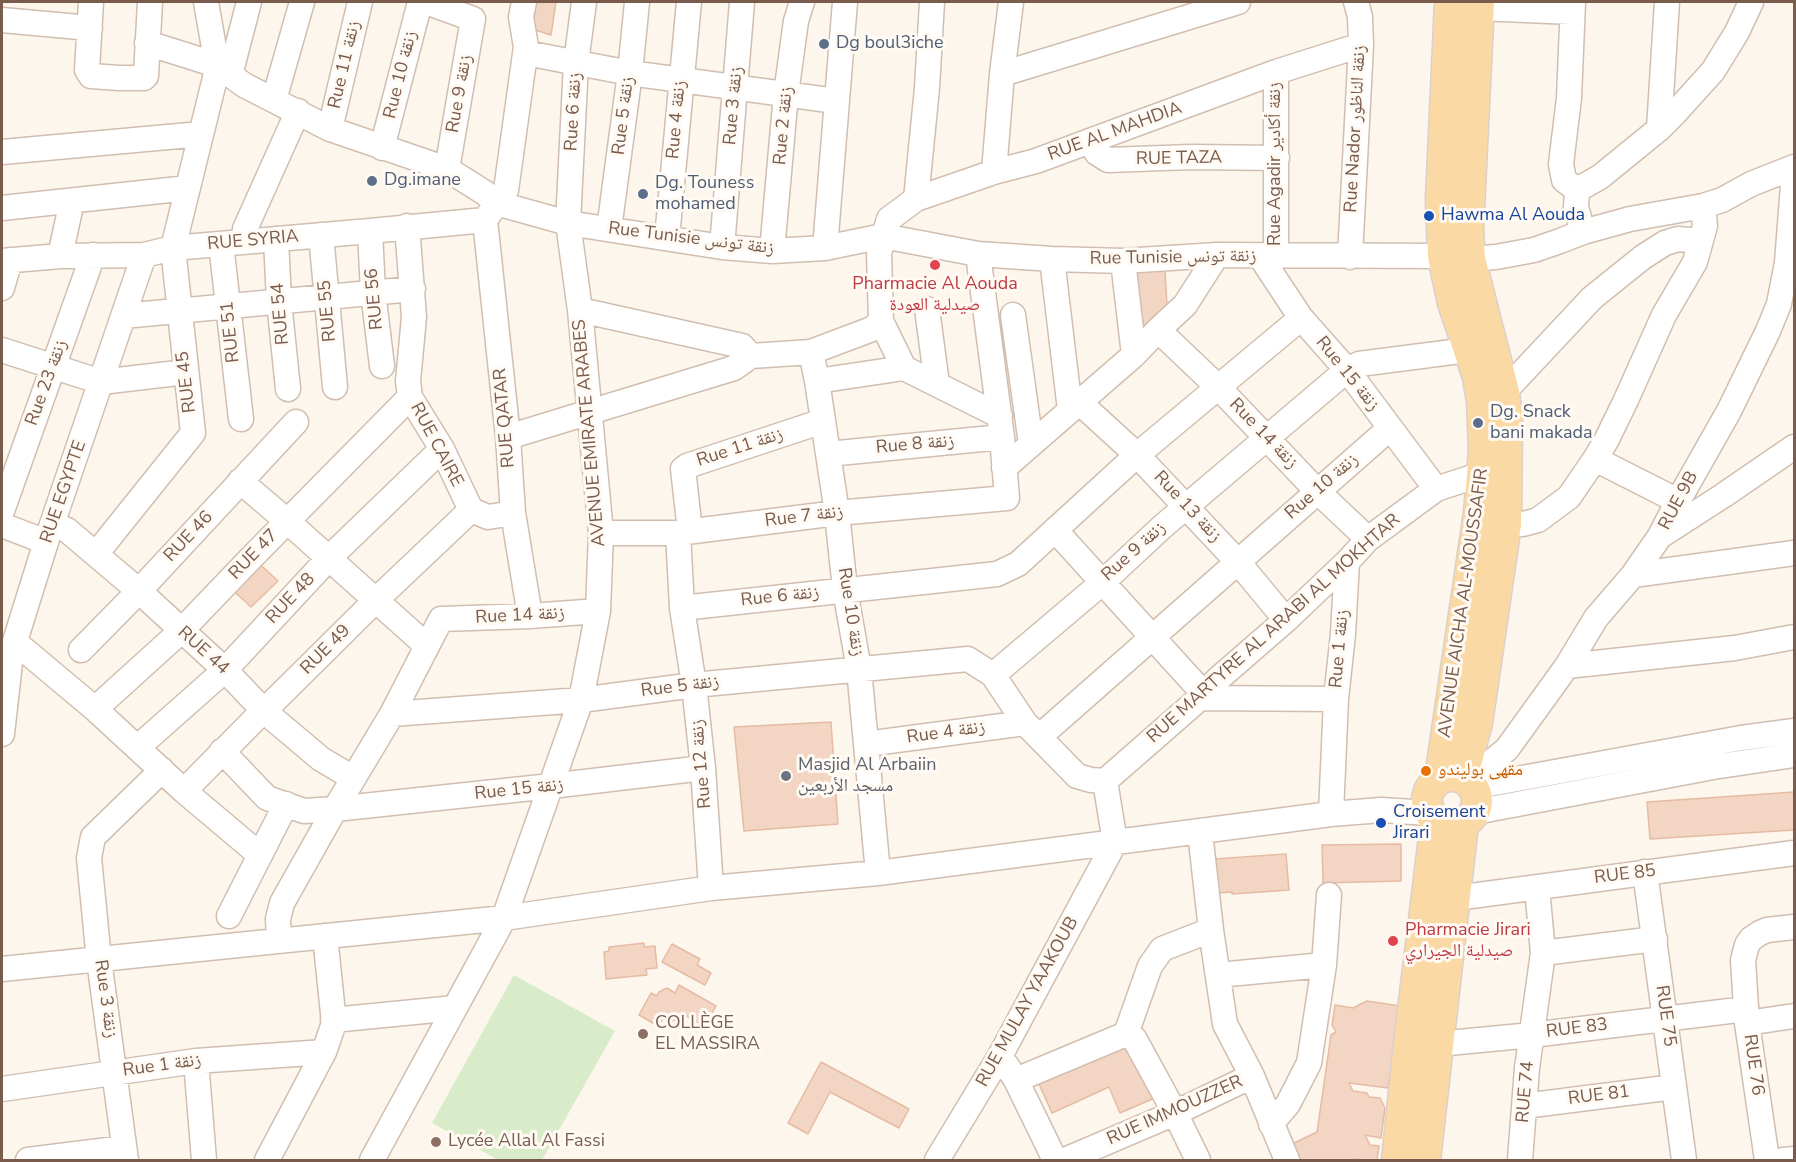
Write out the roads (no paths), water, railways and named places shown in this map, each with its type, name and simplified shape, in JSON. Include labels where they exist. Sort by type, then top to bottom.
[{"type":"main road","name":"AVENUE AICHA AL-MOUSSAFIR","points":[[1397,1161],[1409,1043],[1452,799],[1477,723],[1492,523],[1507,418],[1504,392],[1456,257],[1441,199],[1450,2]]},
{"type":"main road","name":"AVENUE AICHA AL-MOUSSAFIR","points":[[1479,5],[1468,229],[1456,257],[1454,303],[1478,377],[1482,402],[1484,450],[1482,474],[1492,523]]},
{"type":"main road","name":"AVENUE AICHA AL-MOUSSAFIR","points":[[1425,1161],[1456,898],[1452,799]]},
{"type":"street","points":[[7,2],[2,20],[90,28]]},
{"type":"street","points":[[91,2],[87,70],[91,76],[119,78],[144,78],[147,72],[150,2]]},
{"type":"street","points":[[206,2],[223,70]]},
{"type":"street","points":[[223,70],[249,2]]},
{"type":"street","points":[[274,100],[302,2]]},
{"type":"street","name":"Rue 11 زنقة","points":[[330,129],[360,2]]},
{"type":"street","name":"Rue 10 زنقة","points":[[382,147],[420,2]]},
{"type":"street","name":"Rue 9 زنقة","points":[[426,2],[472,19],[447,169]]},
{"type":"street","points":[[490,211],[506,190],[526,53],[526,37],[521,18],[524,2]]},
{"type":"street","name":"Rue 6 زنقة","points":[[568,223],[576,63],[584,2]]},
{"type":"street","name":"Rue 5 زنقة","points":[[609,230],[637,2]]},
{"type":"street","name":"Rue 4 زنقة","points":[[667,238],[689,2]]},
{"type":"street","name":"Rue 3 زنقة","points":[[722,247],[742,2]]},
{"type":"street","name":"Rue 2 زنقة","points":[[772,251],[786,94],[796,21],[802,2]]},
{"type":"street","points":[[825,248],[845,2]]},
{"type":"street","points":[[916,199],[927,88],[932,2]]},
{"type":"street","points":[[994,172],[1011,2]]},
{"type":"street","name":"Rue Nador زنقة الناظور","points":[[1350,257],[1361,45],[1360,17],[1356,2]]},
{"type":"street","points":[[1659,129],[1667,2]]},
{"type":"street","points":[[1577,190],[1600,177],[1659,129],[1713,71],[1737,32],[1751,2]]},
{"type":"street","points":[[1002,74],[1225,3]]},
{"type":"street","points":[[1479,5],[1573,7],[1569,98],[1561,164],[1564,180],[1577,190]]},
{"type":"street","name":"Rue Tunisie زنقة تونس","points":[[147,43],[223,70],[244,85],[330,129],[447,169],[485,193],[490,211],[722,247],[772,251],[825,248],[883,236],[978,254],[1052,259],[1123,261],[1217,255],[1496,257],[1560,242],[1583,232],[1630,219],[1703,206],[1722,200],[1751,184],[1794,167]]},
{"type":"street","name":"RUE AL MAHDIA","points":[[883,236],[889,219],[916,199],[994,172],[1036,161],[1276,72],[1361,45]]},
{"type":"street","points":[[526,53],[630,73],[836,101]]},
{"type":"street","name":"RUE 45","points":[[96,554],[193,433],[173,248],[215,78],[223,70]]},
{"type":"street","name":"Rue Agadir زنقة أكادير","points":[[1268,256],[1277,158],[1276,72]]},
{"type":"street","points":[[232,243],[245,229],[298,111]]},
{"type":"street","points":[[2,152],[201,134]]},
{"type":"street","name":"RUE TAZA","points":[[1089,141],[1097,153],[1108,160],[1277,158]]},
{"type":"street","name":"RUE 9B","points":[[1452,799],[1507,749],[1567,666],[1596,618],[1633,575],[1660,536],[1729,411],[1768,332],[1787,307],[1787,263],[1794,172]]},
{"type":"street","points":[[2,208],[188,188]]},
{"type":"street","points":[[1577,190],[1576,207],[1583,232]]},
{"type":"street","points":[[60,256],[72,201]]},
{"type":"street","points":[[1492,523],[1523,524],[1538,520],[1569,497],[1595,459],[1626,400],[1664,315],[1695,262],[1705,226],[1703,206]]},
{"type":"street","name":"RUE SYRIA","points":[[6,260],[60,256],[144,255],[173,248],[370,231],[490,211]]},
{"type":"street","name":"RUE QATAR","points":[[490,211],[513,513],[530,616]]},
{"type":"street","points":[[1657,215],[1665,243]]},
{"type":"street","name":"AVENUE EMIRATE ARABES","points":[[372,1161],[504,918],[581,700],[598,611],[601,533],[580,310],[568,223]]},
{"type":"street","name":"RUE CAIRE","points":[[407,226],[414,317],[408,381],[411,397],[442,449],[471,510]]},
{"type":"street","name":"RUE 56","points":[[370,231],[373,292],[382,366]]},
{"type":"street","name":"RUE 55","points":[[321,235],[335,387]]},
{"type":"street","points":[[883,236],[879,253],[881,321],[904,368]]},
{"type":"street","name":"RUE 54","points":[[276,239],[279,301],[288,389]]},
{"type":"street","points":[[1504,392],[1592,298],[1643,257],[1665,243],[1678,239],[1700,241]]},
{"type":"street","name":"RUE 51","points":[[232,243],[228,306],[241,419]]},
{"type":"street","points":[[978,254],[1001,426],[1004,468]]},
{"type":"street","name":"Rue 23 زنقة","points":[[2,511],[93,255]]},
{"type":"street","name":"RUE EGYPTE","points":[[2,734],[11,654],[144,255]]},
{"type":"street","points":[[1004,468],[1134,355],[1185,305],[1217,255]]},
{"type":"street","name":"Rue 15 زنقة","points":[[1268,256],[1301,318],[1347,370],[1436,489]]},
{"type":"street","points":[[1052,259],[1074,406]]},
{"type":"street","points":[[2,288],[6,260]]},
{"type":"street","points":[[1123,261],[1134,355]]},
{"type":"street","points":[[123,316],[413,289]]},
{"type":"street","points":[[927,309],[937,384]]},
{"type":"street","points":[[580,310],[742,346],[751,356]]},
{"type":"street","points":[[1013,315],[1031,444]]},
{"type":"street","points":[[1202,696],[1153,637],[1056,530],[1137,455],[1301,318]]},
{"type":"street","points":[[508,437],[734,368],[751,356],[811,352],[872,329],[881,321]]},
{"type":"street","name":"Rue 14 زنقة","points":[[1158,330],[1219,388],[1317,491],[1368,539]]},
{"type":"street","points":[[2,350],[101,382],[186,372]]},
{"type":"street","name":"Rue 9 زنقة","points":[[993,675],[1102,582],[1186,506],[1347,370],[1359,364],[1468,350]]},
{"type":"street","name":"Rue 10 زنقة","points":[[811,352],[818,381],[837,513],[845,590],[859,669],[878,873]]},
{"type":"street","points":[[818,381],[904,368],[937,384],[1001,426]]},
{"type":"street","name":"RUE 47","points":[[95,709],[181,631],[411,397]]},
{"type":"street","name":"Rue 13 زنقة","points":[[1074,406],[1137,455],[1238,562],[1287,620]]},
{"type":"street","name":"Rue 11 زنقة","points":[[684,532],[683,469],[823,421]]},
{"type":"street","name":"RUE 46","points":[[81,650],[296,422]]},
{"type":"street","name":"Rue 8 زنقة","points":[[828,454],[1001,426]]},
{"type":"street","name":"Rue 10 زنقة","points":[[1032,730],[1153,637],[1390,428]]},
{"type":"street","points":[[1660,536],[1794,447]]},
{"type":"street","name":"RUE 48","points":[[138,747],[225,670],[329,558],[442,449]]},
{"type":"street","points":[[1595,459],[1678,501]]},
{"type":"street","name":"Rue 7 زنقة","points":[[601,533],[684,532],[837,513],[1007,498],[1004,468]]},
{"type":"street","name":"RUE MARTYRE AL ARABI AL MOKHTAR","points":[[1105,781],[1287,620],[1368,539],[1436,489],[1482,474]]},
{"type":"street","points":[[240,481],[427,646],[392,714],[334,809],[282,903],[278,919],[279,941]]},
{"type":"street","points":[[471,510],[488,517],[513,513]]},
{"type":"street","name":"RUE 49","points":[[184,791],[376,600],[471,510]]},
{"type":"street","name":"RUE 44","points":[[2,525],[50,533],[67,530],[139,591],[225,670],[264,711],[321,759],[353,778]]},
{"type":"street","name":"Rue 6 زنقة","points":[[682,608],[997,574],[1018,564],[1056,530]]},
{"type":"street","name":"Rue 12 زنقة","points":[[684,532],[682,608],[694,685],[703,768],[711,888]]},
{"type":"street","points":[[1633,575],[1794,553]]},
{"type":"street","name":"Rue 1 زنقة","points":[[1331,814],[1336,699],[1347,562]]},
{"type":"street","name":"Rue 14 زنقة","points":[[427,646],[441,619],[598,611]]},
{"type":"street","points":[[1567,666],[1735,648],[1794,637]]},
{"type":"street","points":[[15,642],[95,709],[184,791],[260,855]]},
{"type":"street","name":"Rue 5 زنقة","points":[[392,714],[581,700],[694,685],[968,659],[993,675]]},
{"type":"street","points":[[993,675],[1032,730],[1077,776],[1105,781],[1115,842]]},
{"type":"street","name":"Rue 1 زنقة","points":[[1202,696],[1336,699]]},
{"type":"street","name":"Rue 4 زنقة","points":[[867,744],[1032,730]]},
{"type":"street","points":[[1452,799],[1741,738],[1794,731]]},
{"type":"street","name":"Rue 15 زنقة","points":[[222,751],[267,798],[304,811],[703,768]]},
{"type":"street","points":[[2,969],[504,918],[711,888],[878,873],[1794,755]]},
{"type":"street","name":"Rue 3 زنقة","points":[[125,1154],[99,960],[89,858],[93,837],[162,770]]},
{"type":"street","points":[[229,916],[286,804]]},
{"type":"street","points":[[1200,832],[1225,1024],[1252,1076],[1287,1161]]},
{"type":"street","name":"RUE MULAY YAAKOUB","points":[[937,1161],[1000,1056],[1115,842]]},
{"type":"street","name":"RUE 85","points":[[1456,898],[1794,853]]},
{"type":"street","name":"RUE 75","points":[[1645,872],[1684,1161]]},
{"type":"street","points":[[1271,1124],[1288,1104],[1309,1063],[1324,965],[1329,895]]},
{"type":"street","name":"RUE 74","points":[[1520,1161],[1524,1106],[1543,953],[1538,899]]},
{"type":"street","name":"RUE 76","points":[[1767,1161],[1746,1016],[1743,970],[1745,949],[1750,939],[1767,930],[1794,927]]},
{"type":"street","points":[[1198,1161],[1175,1113],[1130,1036],[1150,966],[1162,949],[1211,930]]},
{"type":"street","points":[[267,1161],[324,1052],[333,1020],[325,936]]},
{"type":"street","points":[[1543,953],[1655,939]]},
{"type":"street","points":[[1218,975],[1324,965]]},
{"type":"street","points":[[333,1020],[455,1008]]},
{"type":"street","name":"RUE 83","points":[[1409,1043],[1438,1044],[1665,1019],[1794,1016]]},
{"type":"street","points":[[1016,1080],[1130,1036]]},
{"type":"street","name":"Rue 1 زنقة","points":[[2,1089],[196,1061],[324,1052]]},
{"type":"street","points":[[1000,1056],[1016,1080],[1055,1161]]},
{"type":"street","points":[[196,1061],[204,1161]]},
{"type":"street","name":"RUE IMMOUZZER","points":[[1065,1161],[1175,1113],[1252,1076]]},
{"type":"street","name":"RUE 81","points":[[1524,1106],[1674,1087]]},
{"type":"street","points":[[28,1161],[125,1154]]},
{"type":"street","points":[[1783,1161],[1794,1159]]},
{"type":"place","name":"Dg boul3iche","points":[[824,44]]},
{"type":"place","name":"Dg.imane","points":[[372,181]]},
{"type":"place","name":"Dg. Touness mohamed","points":[[643,194]]},
{"type":"place","name":"Hawma Al Aouda","points":[[1429,216]]},
{"type":"place","name":"Pharmacie Al Aouda صيدلية العودة","points":[[935,265]]},
{"type":"place","name":"Dg. Snack bani makada","points":[[1478,423]]},
{"type":"place","name":"مقهى بوليندو","points":[[1426,771]]},
{"type":"place","name":"Masjid Al Arbaiin مسجد الأربعين","points":[[786,776]]},
{"type":"place","name":"Croisement Jirari","points":[[1381,823]]},
{"type":"place","name":"Pharmacie Jirari صيدلية الجيراري","points":[[1393,941]]},
{"type":"place","name":"COLLÈGE EL MASSIRA","points":[[643,1034]]},
{"type":"place","name":"Lycée Allal Al Fassi","points":[[436,1142]]}]
